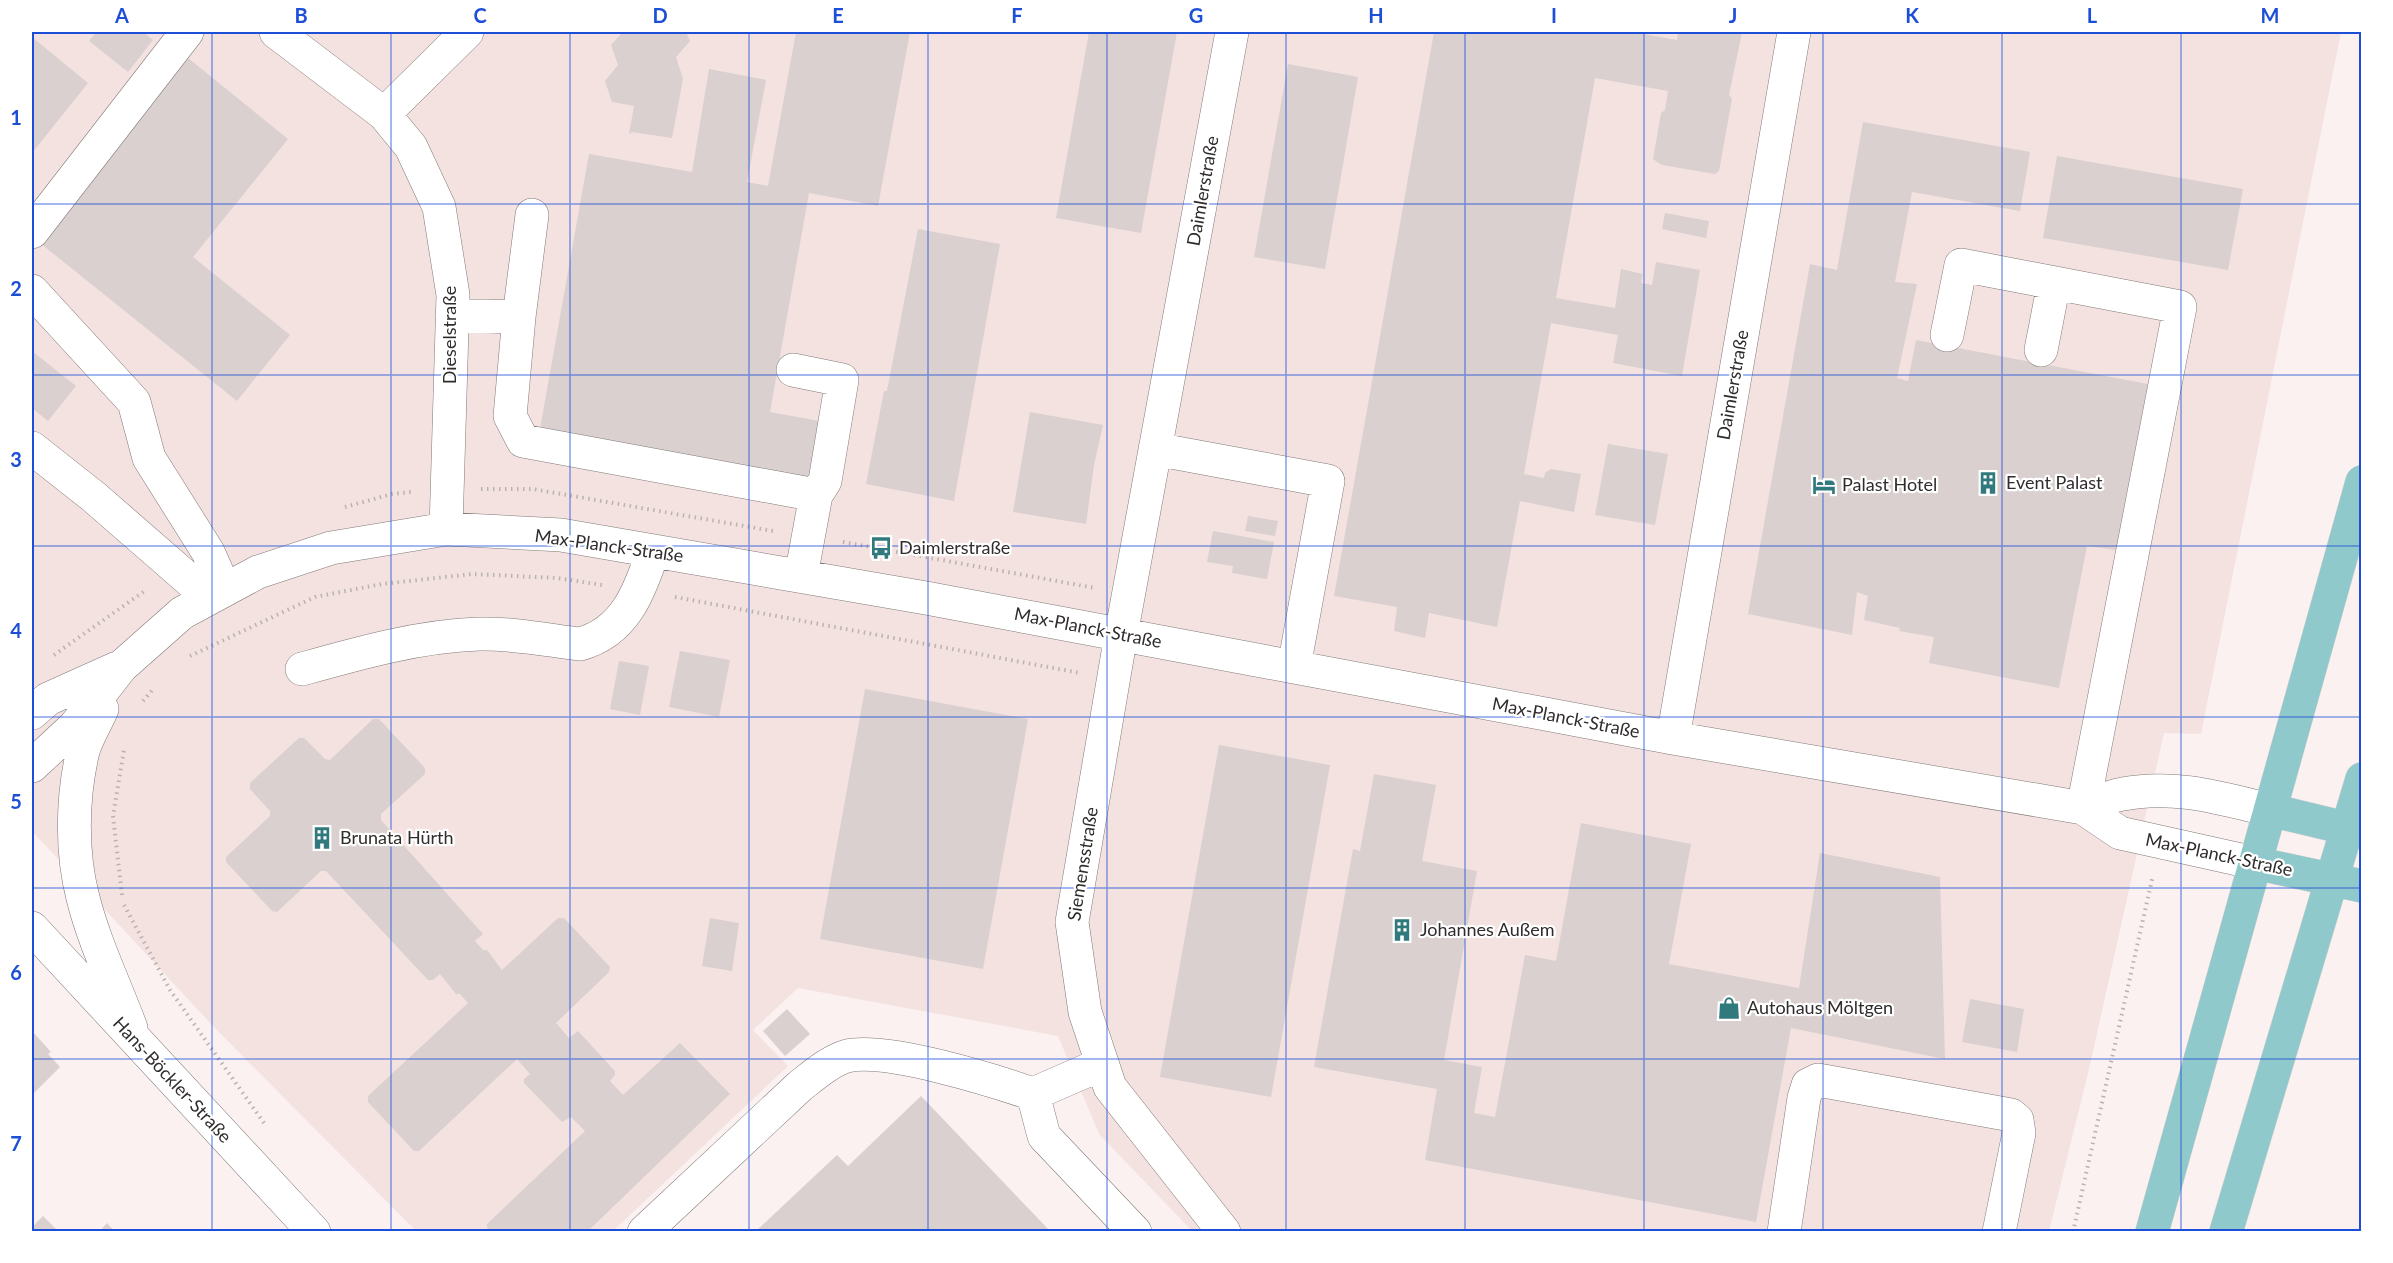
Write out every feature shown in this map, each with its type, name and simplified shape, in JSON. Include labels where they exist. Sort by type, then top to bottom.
[{"type":"main road","points":[[2152,1232],[2361,482]]},
{"type":"main road","points":[[2226,1232],[2346,883],[2361,779]]},
{"type":"main road","name":"Max-Planck-Straße","points":[[2270,810],[2354,831]]},
{"type":"main road","name":"Max-Planck-Straße","points":[[2255,863],[2346,883]]},
{"type":"street","points":[[32,232],[187,32]]},
{"type":"street","name":"Dieselstraße","points":[[276,32],[384,114],[411,147],[439,207],[453,295],[446,529]]},
{"type":"street","points":[[384,114],[467,32]]},
{"type":"street","name":"Daimlerstraße","points":[[1121,635],[1232,32]]},
{"type":"street","name":"Daimlerstraße","points":[[1673,738],[1794,32]]},
{"type":"street","points":[[532,215],[519,317],[510,416],[523,441],[816,495]]},
{"type":"street","points":[[1947,335],[1961,265],[2180,307],[2083,808]]},
{"type":"street","points":[[2041,350],[2054,283]]},
{"type":"street","points":[[32,291],[135,402],[149,458],[208,552],[218,594]]},
{"type":"street","points":[[452,315],[519,317]]},
{"type":"street","points":[[793,370],[842,380],[825,481],[816,495],[801,576]]},
{"type":"street","points":[[32,448],[218,594]]},
{"type":"street","points":[[1155,449],[1328,481],[1294,667]]},
{"type":"street","name":"Max-Planck-Straße","points":[[32,766],[75,726],[121,666],[182,613],[258,572],[330,548],[446,529],[561,535],[801,576],[1673,738],[2083,808],[2120,833],[2255,863]]},
{"type":"street","points":[[302,669],[354,654],[465,635],[491,634],[580,644],[590,641],[619,621],[631,607],[640,591],[653,551]]},
{"type":"street","name":"Siemensstraße","points":[[1121,635],[1072,922],[1085,1012],[1110,1087],[1224,1232]]},
{"type":"street","points":[[121,666],[84,749],[75,816],[76,855],[82,898],[137,1043]]},
{"type":"street","name":"Max-Planck-Straße","points":[[32,713],[48,699],[121,666]]},
{"type":"street","name":"Max-Planck-Straße","points":[[2083,808],[2121,794],[2160,789],[2196,791],[2270,810]]},
{"type":"street","name":"Hans-Böckler-Straße","points":[[32,928],[314,1232]]},
{"type":"street","points":[[644,1232],[800,1086],[846,1057],[872,1053],[982,1077],[1033,1094],[1102,1064]]},
{"type":"street","points":[[1784,1232],[1804,1098],[1808,1085],[1818,1080],[2011,1115],[2017,1120],[2019,1133],[1999,1232]]},
{"type":"street","points":[[1033,1094],[1044,1136],[1135,1232]]},
{"type":"path","points":[[113,816],[122,900],[170,990],[269,1129]]},
{"type":"path","points":[[2073,1232],[2153,875],[2182,875],[2188,849]]},
{"type":"shaded area","points":[[32,32],[2341,32],[2201,734],[2164,733],[2089,1069],[2049,1231],[1192,1231],[1099,1134],[1058,1036],[798,988],[753,1030],[788,1066],[613,1231],[416,1231],[211,1024],[32,831]]},
{"type":"building","points":[[96,32],[143,32],[153,40],[128,72],[89,41]]},
{"type":"building","points":[[623,32],[686,32],[690,41],[676,57],[683,79],[672,138],[632,132],[629,134],[634,106],[612,102],[605,81],[618,65],[611,45]]},
{"type":"building","points":[[796,32],[910,32],[878,206],[809,193],[770,412],[825,422],[815,478],[540,429],[589,154],[692,172],[709,69],[766,80],[747,182],[768,186]]},
{"type":"building","points":[[1089,32],[1177,32],[1141,233],[1056,218]]},
{"type":"building","points":[[1434,32],[1632,32],[1677,40],[1678,32],[1742,32],[1729,95],[1732,99],[1719,171],[1715,174],[1662,165],[1653,159],[1661,113],[1665,110],[1668,91],[1595,78],[1556,298],[1615,308],[1621,269],[1643,274],[1641,283],[1652,285],[1656,262],[1700,270],[1682,376],[1613,363],[1618,335],[1551,323],[1524,474],[1544,478],[1545,473],[1551,469],[1581,474],[1574,512],[1520,501],[1497,627],[1429,613],[1425,638],[1394,631],[1397,607],[1334,596]]},
{"type":"building","points":[[32,37],[88,83],[32,153]]},
{"type":"building","points":[[188,58],[288,139],[193,257],[290,335],[237,401],[40,243]]},
{"type":"building","points":[[1288,64],[1358,77],[1325,269],[1254,257]]},
{"type":"building","points":[[1863,122],[2030,152],[2020,211],[1912,192],[1895,282],[1917,284],[1897,378],[1908,381],[1916,340],[2148,384],[2116,550],[2087,546],[2059,688],[1929,663],[1934,637],[1899,631],[1900,628],[1864,620],[1868,596],[1857,592],[1852,635],[1748,614],[1810,264],[1837,270]]},
{"type":"building","points":[[2057,156],[2243,189],[2228,270],[2043,238]]},
{"type":"building","points":[[1665,213],[1709,221],[1706,238],[1662,229]]},
{"type":"building","points":[[918,229],[1000,244],[954,501],[866,484],[884,391],[887,391]]},
{"type":"building","points":[[32,351],[76,386],[48,421],[32,408]]},
{"type":"building","points":[[1030,412],[1103,425],[1094,465],[1086,524],[1013,512]]},
{"type":"building","points":[[1608,444],[1668,454],[1655,525],[1595,515]]},
{"type":"building","points":[[1248,516],[1278,521],[1275,536],[1245,531]]},
{"type":"building","points":[[1213,531],[1274,542],[1267,579],[1232,573],[1233,566],[1207,562]]},
{"type":"building","points":[[680,651],[730,660],[719,717],[669,707]]},
{"type":"building","points":[[619,661],[649,666],[640,715],[610,709]]},
{"type":"building","points":[[865,689],[1028,719],[983,969],[820,939]]},
{"type":"building","points":[[373,719],[379,719],[425,768],[425,774],[381,814],[381,820],[483,934],[475,941],[483,950],[487,950],[502,970],[558,918],[564,918],[610,967],[609,972],[556,1023],[569,1038],[578,1031],[615,1071],[610,1081],[623,1095],[680,1043],[730,1094],[587,1232],[490,1232],[487,1227],[487,1224],[585,1131],[571,1117],[562,1122],[524,1083],[524,1079],[530,1074],[517,1059],[419,1151],[414,1151],[368,1102],[368,1096],[468,1003],[460,994],[456,994],[440,974],[433,980],[428,980],[326,871],[321,871],[277,912],[272,911],[226,862],[226,857],[270,816],[270,811],[250,789],[250,783],[299,738],[304,738],[325,759],[330,760]]},
{"type":"building","points":[[1219,745],[1330,765],[1271,1097],[1160,1077]]},
{"type":"building","name":"Autohaus Möltgen","points":[[1374,774],[1436,785],[1422,861],[1477,871],[1444,1060],[1482,1067],[1474,1113],[1495,1117],[1525,955],[1556,961],[1581,823],[1691,844],[1669,964],[1799,988],[1820,853],[1940,877],[1945,1059],[1791,1028],[1756,1222],[1425,1160],[1437,1089],[1314,1067],[1353,849],[1360,851]]},
{"type":"building","points":[[710,918],[739,923],[732,971],[702,966]]},
{"type":"building","points":[[1970,999],[2024,1009],[2017,1052],[1962,1042]]},
{"type":"building","points":[[787,1009],[810,1034],[785,1056],[763,1031]]},
{"type":"building","points":[[32,1031],[51,1052],[48,1054],[60,1067],[32,1095]]},
{"type":"building","points":[[921,1096],[1051,1232],[755,1232],[837,1155],[848,1166]]},
{"type":"building","points":[[43,1216],[59,1232],[32,1232],[32,1227]]},
{"type":"building","points":[[107,1223],[115,1232],[99,1232]]},
{"type":"place","name":"Event Palast","points":[[1988,483]]},
{"type":"place","name":"Palast Hotel","points":[[1824,485]]},
{"type":"place","name":"Daimlerstraße","points":[[881,548]]},
{"type":"place","name":"Brunata Hürth","points":[[322,838]]},
{"type":"place","name":"Johannes Außem","points":[[1402,930]]},
{"type":"place","name":"Autohaus Möltgen","points":[[1729,1008]]}]
